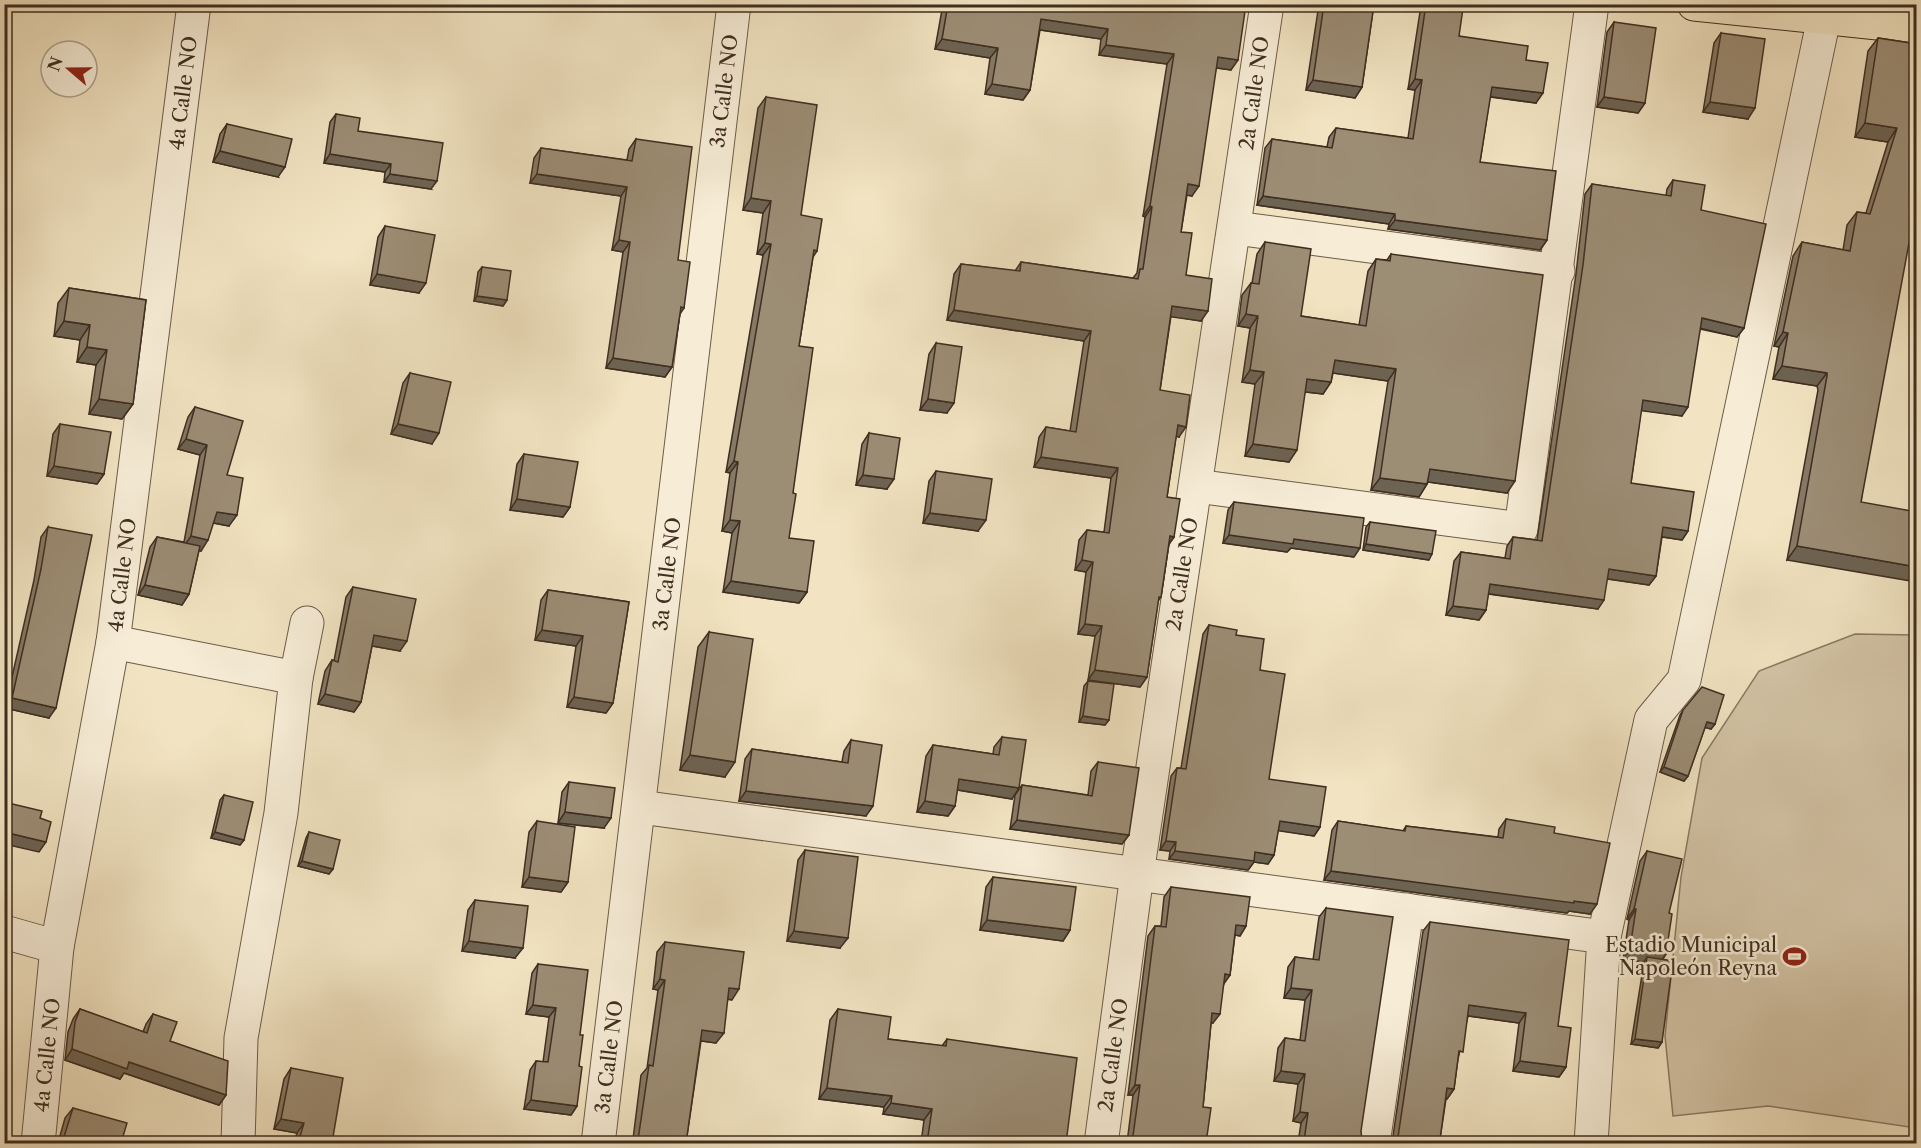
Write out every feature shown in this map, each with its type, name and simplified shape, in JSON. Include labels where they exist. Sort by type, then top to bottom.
[{"type":"highway","points":[[1703,5],[1917,27]]},
{"type":"street","name":"4a Calle NO","points":[[38,1143],[57,947],[113,642],[194,4]]},
{"type":"street","name":"3a Calle NO","points":[[598,1143],[640,807],[734,4]]},
{"type":"street","name":"2a Calle NO","points":[[1101,1143],[1137,874],[1267,4]]},
{"type":"street","points":[[1196,486],[1521,529],[1558,272],[1592,4]]},
{"type":"street","points":[[1590,1143],[1604,937],[1651,720],[1684,680],[1824,18]]},
{"type":"street","points":[[1235,228],[1558,272]]},
{"type":"street","points":[[238,1143],[241,1038],[281,813],[297,678],[307,623]]},
{"type":"street","points":[[113,642],[297,678]]},
{"type":"street","points":[[640,807],[1604,937]]},
{"type":"street","points":[[1373,1143],[1407,910]]},
{"type":"street","points":[[4,932],[57,947]]},
{"type":"shaded area","name":"Estadio Municipal Napoleón Reyna","points":[[1855,634],[1916,635],[1916,1128],[1768,1106],[1673,1116],[1665,1036],[1681,877],[1702,758],[1759,671]]},
{"type":"building","points":[[948,4],[1186,4],[1194,6],[1194,4],[1246,4],[1238,60],[1218,57],[1199,186],[1188,184],[1181,232],[1192,233],[1186,275],[1212,279],[1208,311],[1172,306],[1160,390],[1190,395],[1186,427],[1178,425],[1167,497],[1180,499],[1174,537],[1170,536],[1147,677],[1095,670],[1102,626],[1085,624],[1093,562],[1082,560],[1087,530],[1109,533],[1118,468],[1041,457],[1046,427],[1076,432],[1091,331],[954,310],[961,264],[1020,271],[1021,262],[1138,279],[1140,269],[1143,269],[1152,207],[1150,206],[1174,54],[1106,45],[1108,29],[1041,19],[1030,90],[992,84],[998,48],[942,39]]},
{"type":"building","points":[[1324,4],[1374,4],[1362,87],[1313,80]]},
{"type":"building","points":[[1426,4],[1463,8],[1459,36],[1528,46],[1526,60],[1548,63],[1543,93],[1492,87],[1480,162],[1556,171],[1547,240],[1395,220],[1395,214],[1263,196],[1272,139],[1332,148],[1336,128],[1413,139],[1422,80],[1415,79]]},
{"type":"building","points":[[1614,22],[1656,28],[1645,103],[1604,97]]},
{"type":"building","points":[[1721,33],[1765,39],[1755,108],[1710,102]]},
{"type":"building","points":[[1878,38],[1917,44],[1917,200],[1861,502],[1917,512],[1917,567],[1797,546],[1827,373],[1782,366],[1788,333],[1783,332],[1802,242],[1850,251],[1857,212],[1870,214],[1897,128],[1865,123]]},
{"type":"building","points":[[766,97],[817,105],[801,215],[822,219],[817,251],[814,250],[799,346],[813,348],[789,538],[814,541],[807,592],[731,581],[740,521],[730,520],[738,462],[734,461],[771,244],[765,243],[771,201],[751,198]]},
{"type":"building","points":[[336,114],[360,118],[358,131],[443,143],[437,181],[390,174],[391,164],[330,154]]},
{"type":"building","points":[[227,124],[292,139],[285,167],[220,151]]},
{"type":"building","points":[[636,139],[692,147],[678,260],[690,262],[684,308],[681,307],[672,367],[613,358],[630,242],[619,240],[627,187],[537,174],[541,148],[632,161]]},
{"type":"building","points":[[1673,180],[1705,185],[1701,210],[1766,224],[1744,328],[1702,318],[1688,407],[1643,400],[1631,483],[1694,492],[1688,531],[1663,527],[1656,576],[1609,569],[1604,600],[1490,584],[1486,610],[1453,606],[1461,552],[1510,559],[1513,537],[1542,541],[1583,265],[1592,184],[1671,196]]},
{"type":"building","points":[[385,226],[435,235],[426,283],[377,274]]},
{"type":"building","points":[[1265,242],[1311,249],[1301,316],[1366,326],[1376,259],[1390,261],[1391,254],[1543,275],[1515,481],[1430,469],[1427,484],[1380,478],[1396,369],[1335,360],[1331,382],[1307,379],[1297,450],[1253,444],[1264,372],[1250,370],[1258,316],[1246,314],[1251,283],[1259,284]]},
{"type":"building","points":[[482,267],[511,271],[507,300],[477,296]]},
{"type":"building","points":[[69,288],[146,300],[133,404],[99,399],[107,350],[87,347],[90,325],[64,321]]},
{"type":"building","points":[[936,343],[962,347],[954,403],[928,399]]},
{"type":"building","points":[[410,373],[451,382],[439,433],[398,424]]},
{"type":"building","points":[[195,407],[243,421],[227,475],[243,478],[237,515],[217,512],[208,540],[191,536],[207,445],[186,439]]},
{"type":"building","points":[[60,424],[111,432],[104,474],[54,466]]},
{"type":"building","points":[[869,433],[900,438],[894,479],[863,475]]},
{"type":"building","points":[[524,454],[578,462],[570,507],[517,499]]},
{"type":"building","points":[[936,471],[992,479],[986,520],[930,513]]},
{"type":"building","points":[[1234,502],[1364,518],[1360,548],[1294,539],[1293,544],[1229,535]]},
{"type":"building","points":[[1370,522],[1436,531],[1432,554],[1366,544]]},
{"type":"building","points":[[48,527],[92,535],[56,708],[12,698],[41,569]]},
{"type":"building","points":[[157,537],[200,546],[189,594],[145,585]]},
{"type":"building","points":[[353,587],[416,599],[407,641],[374,635],[361,702],[325,694],[332,660],[338,662]]},
{"type":"building","points":[[548,590],[629,602],[613,703],[574,697],[583,636],[542,630]]},
{"type":"building","points":[[1209,625],[1237,630],[1236,635],[1264,639],[1260,670],[1285,674],[1269,779],[1326,787],[1320,827],[1280,821],[1274,855],[1255,852],[1254,861],[1175,851],[1176,842],[1166,841],[1177,768],[1186,769]]},
{"type":"building","points":[[709,632],[753,639],[735,762],[690,755]]},
{"type":"building","points":[[1088,681],[1114,684],[1109,720],[1083,716]]},
{"type":"building","points":[[1702,687],[1724,695],[1715,724],[1707,722],[1688,776],[1664,767],[1683,710]]},
{"type":"building","points":[[1002,737],[1026,740],[1019,788],[959,779],[955,806],[925,801],[933,745],[999,755]]},
{"type":"building","points":[[851,740],[882,745],[873,806],[746,791],[752,749],[848,763]]},
{"type":"building","points":[[1098,762],[1139,768],[1129,835],[1017,820],[1022,785],[1092,796]]},
{"type":"building","points":[[569,782],[615,788],[611,818],[565,812]]},
{"type":"building","points":[[224,795],[253,802],[244,840],[215,832]]},
{"type":"building","points":[[4,802],[42,811],[40,818],[51,822],[46,842],[4,832]]},
{"type":"building","points":[[1506,819],[1555,827],[1554,833],[1610,843],[1597,904],[1574,901],[1574,903],[1331,871],[1338,821],[1405,831],[1406,826],[1503,838]]},
{"type":"building","points":[[537,821],[575,827],[568,882],[529,877]]},
{"type":"building","points":[[309,832],[340,840],[333,869],[302,861]]},
{"type":"building","points":[[805,850],[858,857],[848,938],[794,931]]},
{"type":"building","points":[[1647,851],[1682,859],[1669,913],[1672,914],[1666,954],[1630,948],[1636,909],[1634,909]]},
{"type":"building","points":[[993,877],[1076,887],[1070,930],[987,920]]},
{"type":"building","points":[[1171,887],[1250,897],[1246,926],[1236,925],[1230,975],[1225,974],[1220,1014],[1212,1013],[1203,1107],[1211,1108],[1206,1143],[1132,1143],[1140,1085],[1135,1085],[1155,926],[1166,927]]},
{"type":"building","points":[[475,900],[528,906],[523,948],[469,941]]},
{"type":"building","points":[[1326,908],[1393,917],[1361,1131],[1364,1143],[1304,1141],[1308,1113],[1300,1112],[1305,1074],[1281,1071],[1285,1038],[1305,1041],[1312,990],[1291,988],[1295,957],[1319,960]]},
{"type":"building","points":[[1430,922],[1569,940],[1558,1026],[1571,1028],[1566,1067],[1520,1061],[1526,1013],[1469,1005],[1463,1052],[1459,1051],[1454,1089],[1447,1088],[1440,1139],[1472,1143],[1395,1143],[1398,1137]]},
{"type":"building","points":[[665,942],[744,952],[739,989],[729,988],[724,1033],[702,1030],[686,1143],[619,1143],[623,1138],[638,1140],[649,1065],[653,1066],[665,980],[660,979]]},
{"type":"building","points":[[1647,957],[1673,961],[1662,1042],[1635,1039]]},
{"type":"building","points":[[538,964],[588,970],[580,1035],[583,1035],[579,1066],[582,1067],[577,1106],[531,1100],[536,1061],[548,1062],[556,1008],[533,1005]]},
{"type":"building","points":[[80,1009],[147,1033],[153,1014],[177,1022],[170,1041],[228,1061],[226,1095],[129,1062],[127,1069],[72,1049],[75,1022]]},
{"type":"building","points":[[838,1009],[891,1017],[888,1039],[946,1046],[947,1039],[1077,1058],[1066,1143],[927,1143],[932,1109],[891,1103],[892,1096],[827,1088]]},
{"type":"building","points":[[291,1068],[343,1078],[332,1143],[298,1143],[304,1123],[281,1119]]},
{"type":"building","points":[[73,1108],[127,1123],[121,1143],[62,1143]]},
{"type":"place","name":"Estadio Municipal Napoleón Reyna","points":[[1795,956]]}]
